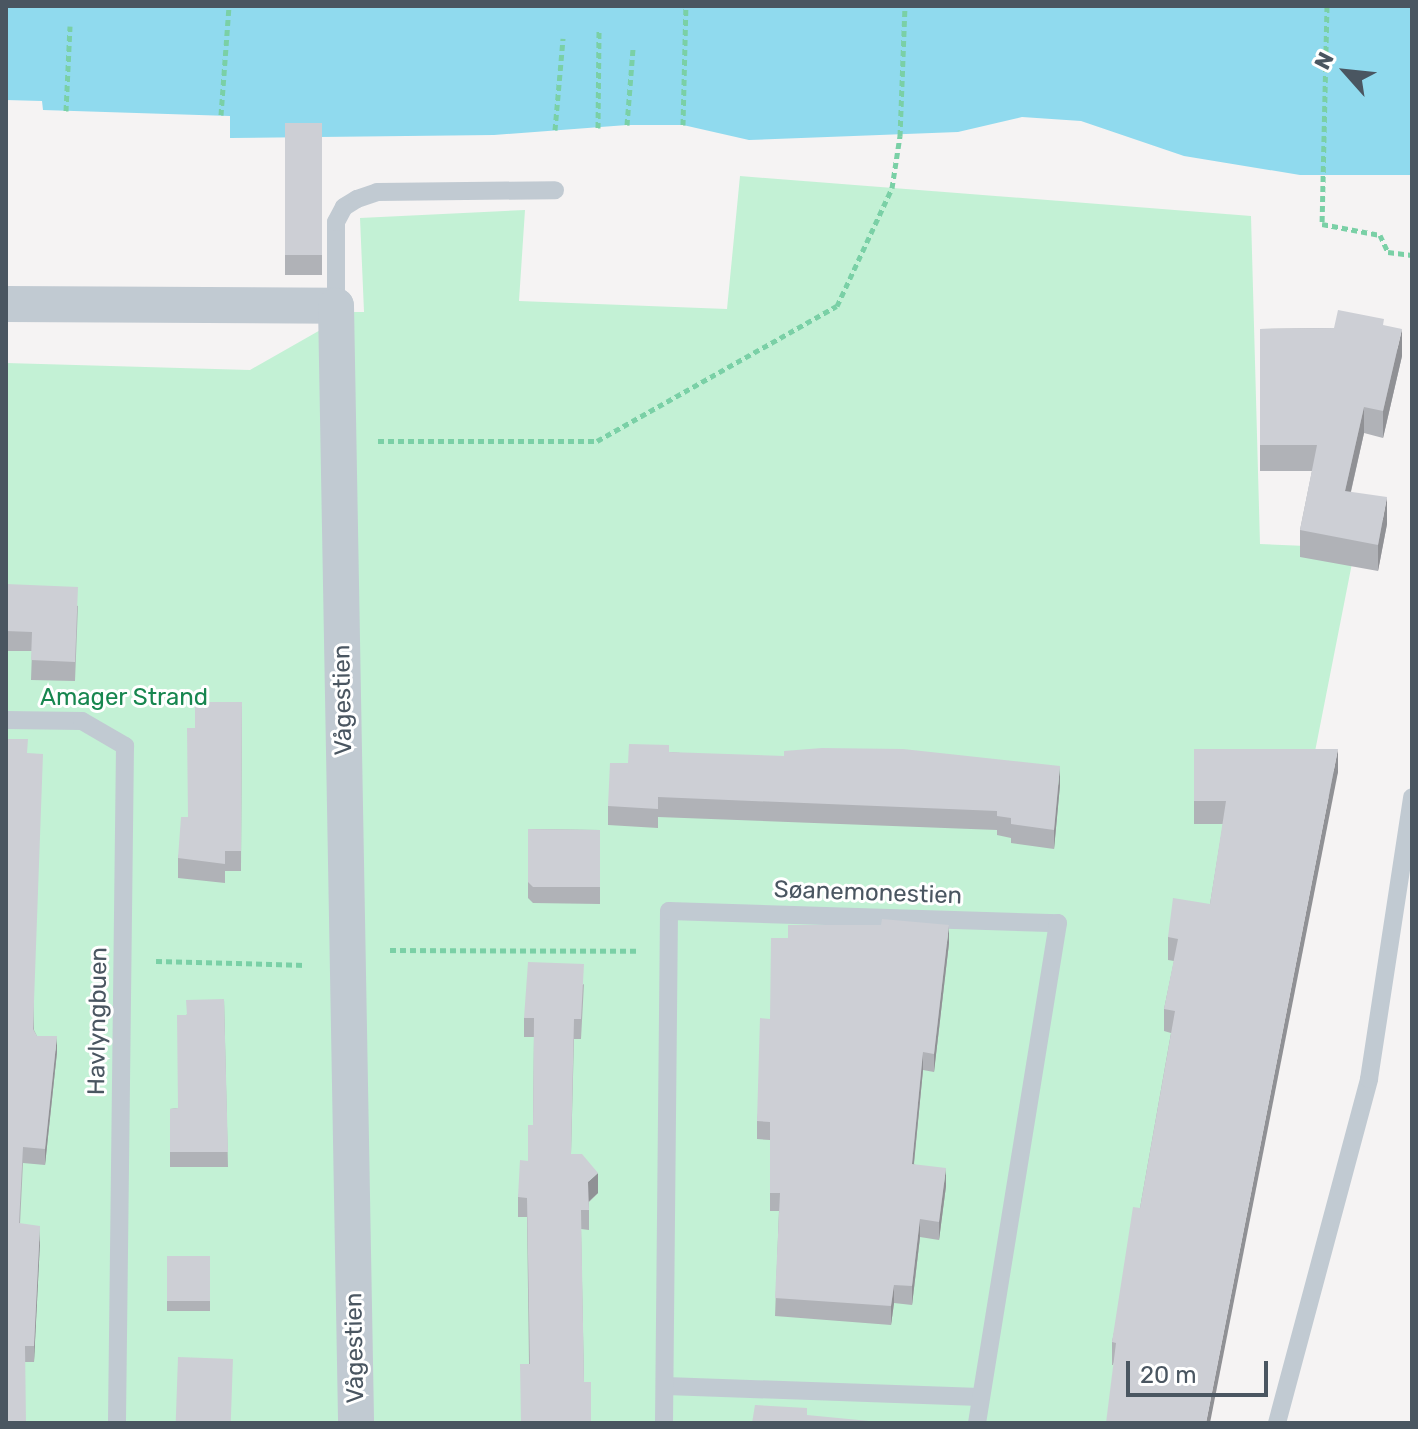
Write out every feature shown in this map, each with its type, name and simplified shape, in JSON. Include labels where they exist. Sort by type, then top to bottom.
[{"type":"street","points":[[6,304],[336,306]]},
{"type":"street","name":"Vågestien","points":[[336,306],[356,1423]]},
{"type":"lane","points":[[336,306],[336,222],[344,207],[357,199],[377,192],[555,190]]},
{"type":"lane","name":"Havlyngbuen","points":[[6,720],[82,721],[125,746],[117,1423]]},
{"type":"lane","points":[[1277,1423],[1369,1079],[1412,797]]},
{"type":"lane","name":"Søanemonestien","points":[[664,1423],[669,911],[1058,923],[977,1423]]},
{"type":"lane","points":[[666,1386],[980,1397]]},
{"type":"path","points":[[221,115],[229,6]]},
{"type":"path","points":[[683,125],[686,6]]},
{"type":"path","points":[[338,441],[597,441],[837,306],[892,188],[900,136],[905,6]]},
{"type":"path","points":[[1327,6],[1322,224],[1380,235],[1388,252],[1412,255]]},
{"type":"path","points":[[66,111],[70,26]]},
{"type":"path","points":[[598,128],[599,31]]},
{"type":"path","points":[[555,130],[563,38]]},
{"type":"path","points":[[627,125],[633,48]]},
{"type":"path","points":[[123,960],[669,951]]},
{"type":"green space","name":"Amager Strand","points":[[740,176],[1251,216],[1260,544],[1355,548],[1183,1423],[6,1423],[6,363],[250,370],[352,312],[364,312],[360,218],[525,210],[519,301],[727,309]]},
{"type":"water","points":[[6,6],[1412,6],[1412,175],[1300,175],[1184,156],[1081,121],[1022,117],[958,132],[749,140],[683,125],[627,125],[494,135],[230,138],[230,116],[43,110],[42,101],[6,100]]},
{"type":"building","points":[[285,123],[322,123],[322,255],[285,255]]},
{"type":"building","points":[[1338,310],[1384,319],[1383,325],[1402,329],[1383,411],[1364,407],[1345,491],[1387,497],[1378,545],[1300,530],[1317,445],[1260,445],[1260,329],[1334,328]]},
{"type":"building","points":[[6,584],[78,587],[75,662],[31,660],[32,632],[6,631]]},
{"type":"building","points":[[195,702],[242,702],[241,851],[225,851],[225,864],[178,858],[181,817],[188,817],[187,728],[195,728]]},
{"type":"building","points":[[6,739],[28,739],[27,753],[43,754],[33,1029],[37,1036],[57,1036],[45,1149],[23,1147],[19,1223],[40,1226],[34,1346],[25,1346],[26,1423],[6,1423]]},
{"type":"building","points":[[629,744],[669,745],[669,752],[784,756],[784,751],[822,748],[903,749],[1060,766],[1054,830],[1011,824],[1011,818],[997,816],[997,811],[658,797],[658,809],[608,806],[610,763],[628,763]]},
{"type":"building","points":[[1194,749],[1338,749],[1206,1423],[1106,1423],[1116,1343],[1112,1342],[1133,1207],[1140,1208],[1175,1011],[1164,1009],[1178,939],[1168,937],[1173,898],[1210,904],[1226,801],[1194,801]]},
{"type":"building","points":[[528,829],[600,830],[600,887],[533,887],[528,882]]},
{"type":"building","points":[[882,919],[949,925],[934,1054],[923,1052],[912,1164],[946,1168],[939,1222],[920,1219],[912,1286],[894,1285],[891,1306],[775,1298],[780,1193],[770,1193],[770,1122],[757,1121],[760,1018],[770,1019],[771,938],[788,938],[788,925],[881,925]]},
{"type":"building","points":[[528,962],[584,964],[581,1019],[574,1019],[571,1154],[582,1154],[598,1173],[588,1182],[589,1210],[581,1210],[584,1382],[591,1382],[591,1422],[521,1423],[520,1364],[530,1364],[527,1198],[518,1197],[520,1160],[528,1161],[528,1125],[533,1125],[534,1018],[524,1018]]},
{"type":"building","points":[[224,999],[228,1152],[170,1152],[170,1109],[178,1108],[177,1015],[187,1015],[186,1000]]},
{"type":"building","points":[[167,1256],[210,1256],[210,1301],[167,1301]]},
{"type":"building","points":[[178,1357],[233,1359],[231,1423],[176,1423]]},
{"type":"building","points":[[755,1405],[807,1408],[807,1415],[890,1423],[752,1423]]}]
